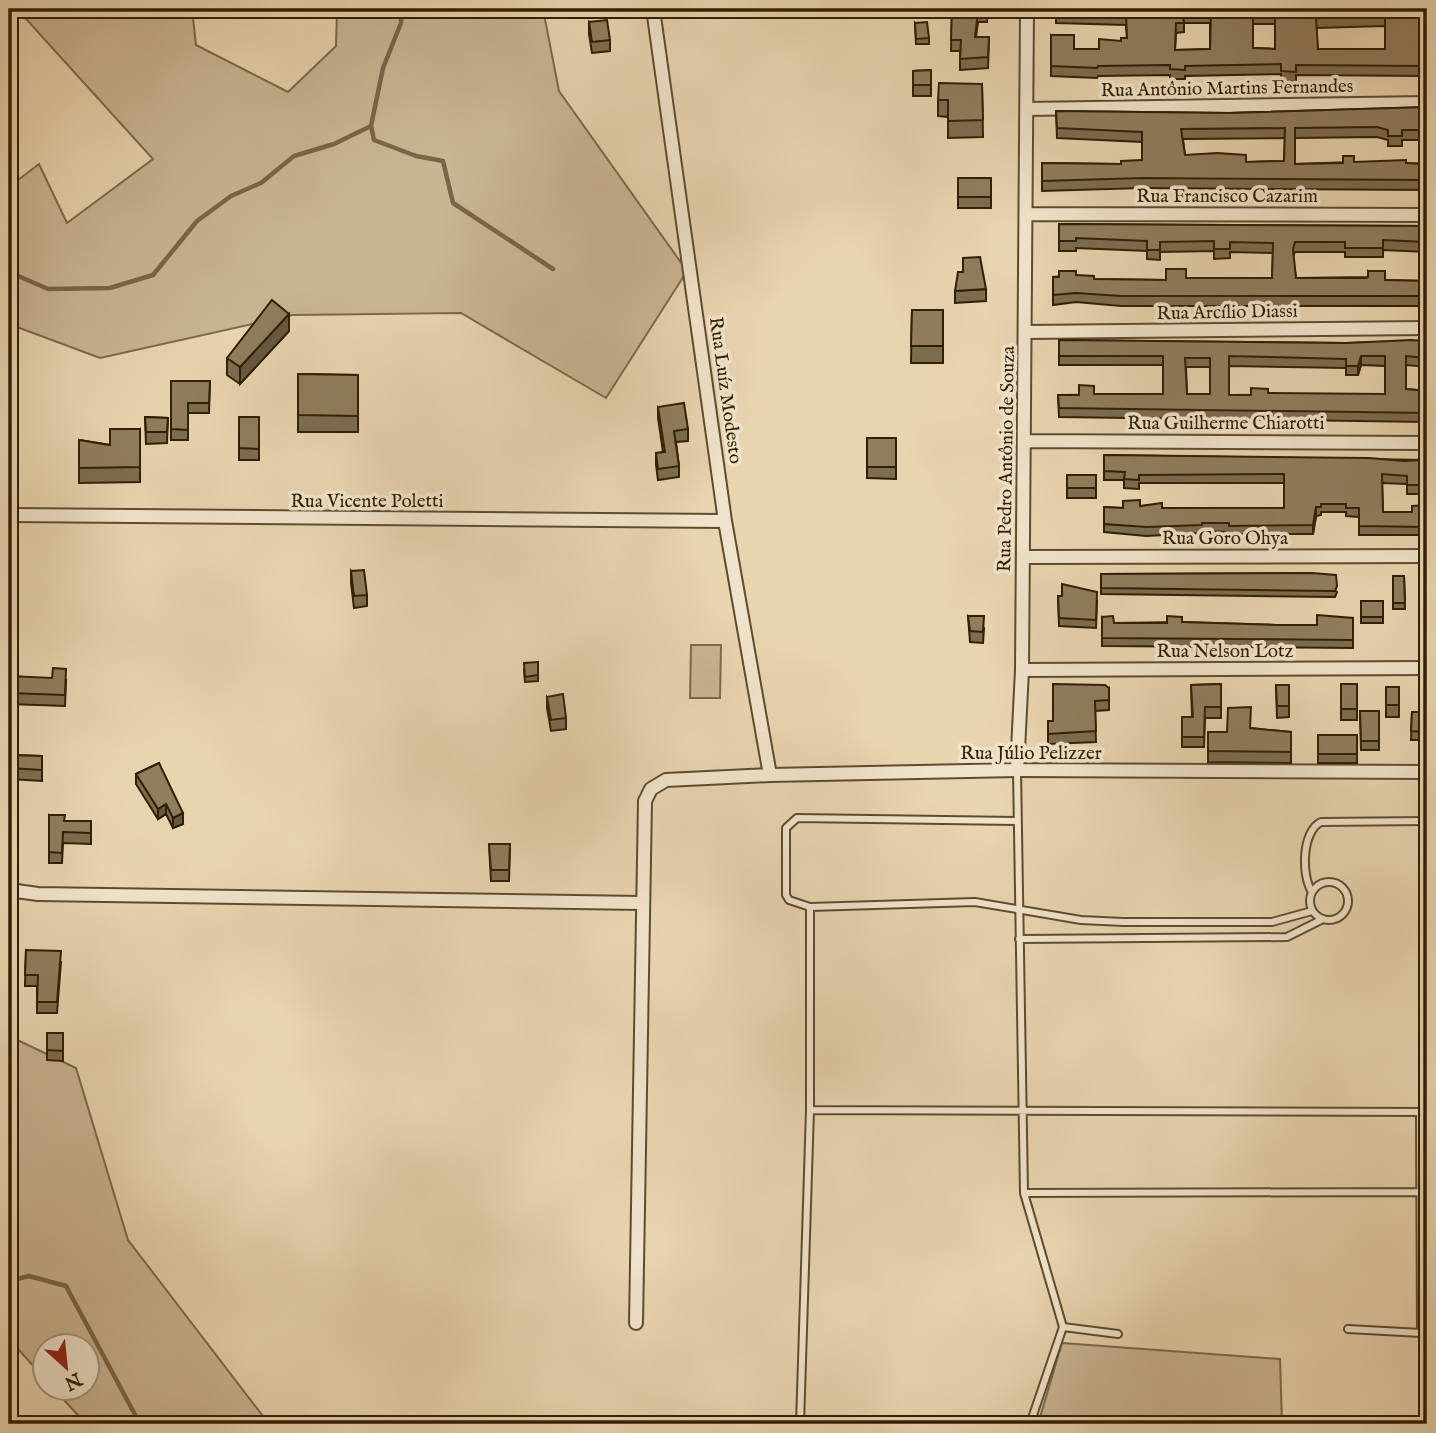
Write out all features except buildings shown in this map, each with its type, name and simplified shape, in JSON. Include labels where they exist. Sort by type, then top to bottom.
[{"type":"street","name":"Rua Luíz Modesto","points":[[653,9],[725,521],[770,775]]},
{"type":"street","name":"Rua Pedro Antônio de Souza","points":[[1017,771],[1022,670],[1027,332],[1027,9]]},
{"type":"street","name":"Rua Antônio Martins Fernandes","points":[[1027,109],[1427,103]]},
{"type":"street","name":"Rua Francisco Cazarim","points":[[1027,214],[1427,215]]},
{"type":"street","name":"Rua Arcílio Diassi","points":[[1027,332],[1427,328]]},
{"type":"street","name":"Rua Guilherme Chiarotti","points":[[1024,440],[1427,443]]},
{"type":"street","name":"Rua Vicente Poletti","points":[[9,515],[725,521]]},
{"type":"street","name":"Rua Goro Ohya","points":[[1023,557],[1427,556]]},
{"type":"street","name":"Rua Nelson Lotz","points":[[1022,670],[1427,668]]},
{"type":"street","name":"Rua Júlio Pelizzer","points":[[641,903],[645,801],[651,789],[666,780],[770,775],[1017,771],[1427,772]]},
{"type":"street","points":[[9,890],[38,894],[641,903],[636,1324]]},
{"type":"lane","name":"Rua Pedro Antônio de Souza","points":[[1017,771],[1024,1193],[1063,1327]]},
{"type":"lane","points":[[1017,821],[797,818],[786,828],[786,895],[789,900],[810,907],[975,902],[1081,920],[1123,922],[1272,922],[1312,911]]},
{"type":"lane","points":[[1323,919],[1312,911],[1312,892],[1305,880],[1309,833],[1314,825],[1321,821],[1427,821]]},
{"type":"lane","points":[[1019,939],[1287,937],[1323,919],[1342,915],[1348,903],[1345,890],[1328,881],[1312,892]]},
{"type":"lane","points":[[800,1424],[810,1110],[810,907]]},
{"type":"lane","points":[[810,1110],[1424,1112],[1420,1192],[1420,1333],[1349,1329]]},
{"type":"lane","points":[[1024,1193],[1420,1192]]},
{"type":"lane","points":[[1030,1424],[1063,1327],[1118,1334]]},
{"type":"shaded area","points":[[17,9],[192,9],[196,45],[288,92],[336,46],[337,9],[543,9],[559,91],[687,271],[606,398],[461,313],[293,315],[100,358],[9,324],[9,187],[39,164],[67,223],[153,159]]},
{"type":"shaded area","points":[[691,645],[721,645],[720,698],[690,698]]},
{"type":"shaded area","points":[[9,1036],[76,1068],[128,1240],[269,1424],[86,1424],[66,1402],[102,1402],[102,1332],[32,1332],[32,1365],[9,1339]]},
{"type":"shaded area","points":[[1062,1343],[1280,1359],[1282,1424],[1038,1424]]},
{"type":"waterway","points":[[9,272],[48,289],[110,288],[153,275],[197,221],[231,196],[261,183],[294,156],[334,144],[371,126],[383,68],[401,23],[402,9]]},
{"type":"waterway","points":[[371,126],[374,140],[416,156],[443,161],[453,203],[553,269]]},
{"type":"waterway","points":[[9,1281],[29,1276],[66,1286],[140,1424]]}]
